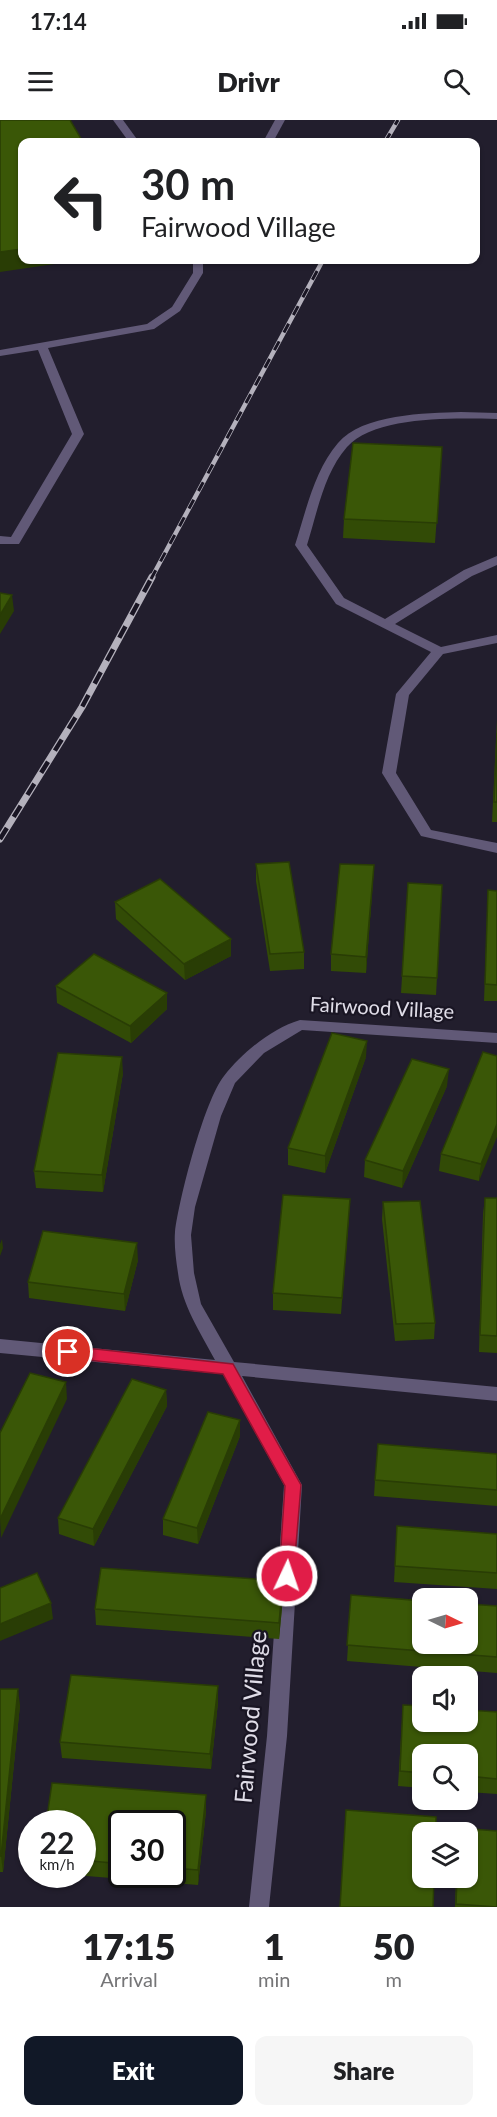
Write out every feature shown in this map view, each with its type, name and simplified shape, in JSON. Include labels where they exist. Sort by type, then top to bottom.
[{"type":"street","points":[[118,120],[131,138]]},
{"type":"street","points":[[270,138],[280,120]]},
{"type":"street","points":[[0,353],[150,327],[176,309],[198,273],[198,264]]},
{"type":"street","points":[[0,540],[15,541],[78,434],[42,346]]},
{"type":"street","points":[[439,651],[340,601],[301,545],[323,476],[344,442],[374,426],[428,416],[497,416]]},
{"type":"street","points":[[386,624],[468,573],[497,560]]},
{"type":"street","points":[[497,639],[439,651],[403,694],[389,773],[426,833],[497,848]]},
{"type":"street","name":"Fairwood Village","points":[[260,1907],[277,1736],[293,1485],[193,1304],[186,1273],[183,1235],[187,1206],[213,1116],[229,1080],[259,1049],[300,1025],[497,1038]]},
{"type":"street","points":[[0,1346],[497,1394]]},
{"type":"building","points":[[0,120],[70,120],[81,138],[18,138],[18,250],[0,252]]},
{"type":"building","points":[[353,443],[442,447],[437,523],[344,519]]},
{"type":"building","points":[[0,593],[12,595],[0,615]]},
{"type":"building","points":[[497,733],[497,802],[494,802]]},
{"type":"building","points":[[289,862],[304,952],[270,954],[256,864]]},
{"type":"building","points":[[340,864],[374,865],[366,957],[331,954]]},
{"type":"building","points":[[160,879],[231,939],[184,964],[115,902]]},
{"type":"building","points":[[408,883],[442,885],[437,978],[402,976]]},
{"type":"building","points":[[488,890],[497,891],[497,985],[485,984]]},
{"type":"building","points":[[94,954],[167,993],[130,1026],[56,986]]},
{"type":"building","points":[[332,1033],[367,1041],[325,1156],[288,1148]]},
{"type":"building","points":[[483,1052],[497,1056],[497,1124],[481,1164],[441,1154]]},
{"type":"building","points":[[58,1053],[122,1057],[102,1175],[34,1171]]},
{"type":"building","points":[[412,1059],[449,1069],[403,1171],[365,1160]]},
{"type":"building","points":[[283,1195],[350,1199],[342,1298],[273,1293]]},
{"type":"building","points":[[485,1198],[497,1198],[497,1336],[480,1335]]},
{"type":"building","points":[[420,1201],[435,1323],[396,1324],[383,1202]]},
{"type":"building","points":[[43,1231],[137,1243],[124,1294],[28,1282]]},
{"type":"building","points":[[30,1373],[66,1382],[0,1519],[0,1433]]},
{"type":"building","points":[[132,1379],[166,1390],[93,1529],[58,1518]]},
{"type":"building","points":[[208,1412],[240,1420],[197,1528],[163,1519]]},
{"type":"building","points":[[378,1444],[497,1454],[497,1490],[375,1480]]},
{"type":"building","points":[[397,1526],[497,1534],[497,1573],[395,1566]]},
{"type":"building","points":[[101,1568],[283,1581],[279,1623],[95,1609]]},
{"type":"building","points":[[37,1573],[51,1603],[0,1624],[0,1588]]},
{"type":"building","points":[[351,1595],[412,1600],[412,1650],[347,1645]]},
{"type":"building","points":[[478,1605],[497,1606],[497,1657],[460,1654],[478,1654]]},
{"type":"building","points":[[71,1675],[218,1686],[210,1754],[60,1742]]},
{"type":"building","points":[[0,1689],[18,1689],[1,1856],[0,1856]]},
{"type":"building","points":[[403,1705],[412,1705],[412,1732],[478,1732],[478,1711],[497,1712],[497,1779],[478,1777],[478,1744],[412,1744],[412,1772],[400,1771]]},
{"type":"building","points":[[52,1783],[206,1795],[198,1870],[186,1869],[186,1810],[108,1810],[108,1863],[96,1861],[96,1810],[48,1810]]},
{"type":"building","points":[[346,1810],[436,1817],[436,1822],[412,1822],[412,1888],[434,1888],[433,1907],[340,1907]]},
{"type":"building","points":[[478,1830],[497,1831],[497,1907],[456,1904],[457,1888],[478,1888]]},
{"type":"railway","points":[[387,138],[398,120]]},
{"type":"railway","points":[[151,579],[321,264]]},
{"type":"railway","points":[[0,839],[82,707],[152,577]]},
{"type":"route","points":[[68,1352],[228,1368],[293,1485],[287,1576]]}]
